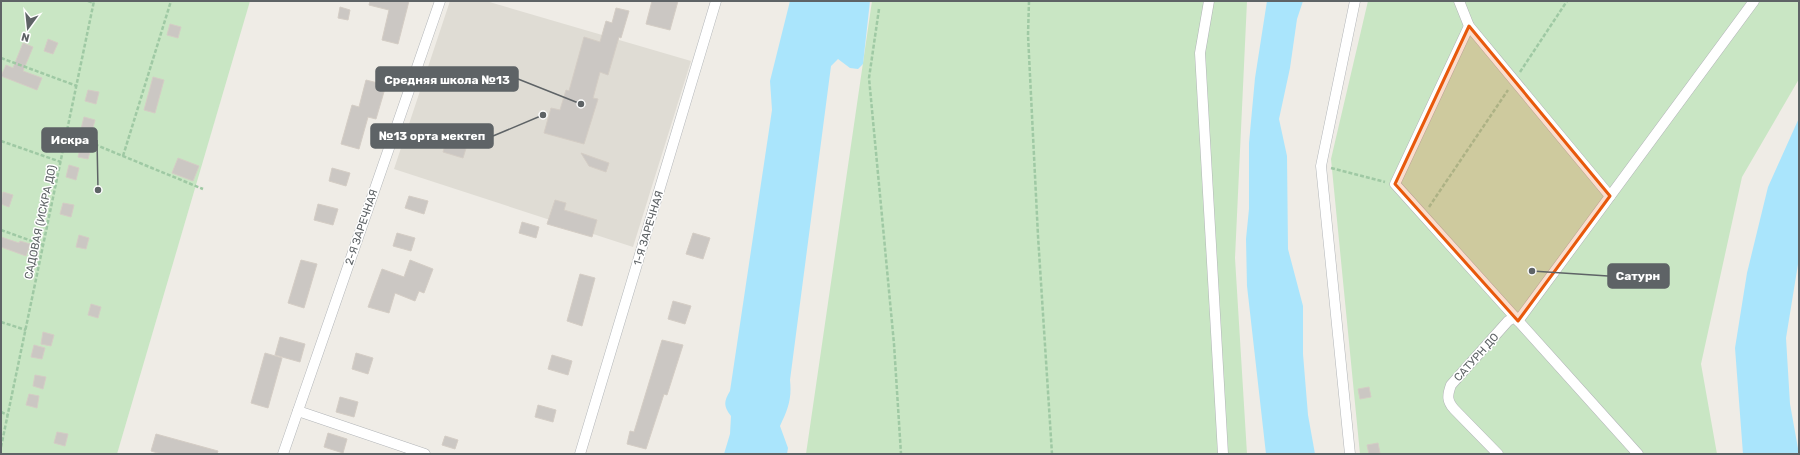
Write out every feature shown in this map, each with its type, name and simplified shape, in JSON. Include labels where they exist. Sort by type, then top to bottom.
[{"type":"street","name":"2-Я ЗАРЕЧНАЯ","points":[[283,454],[440,1]]},
{"type":"street","name":"1-Я ЗАРЕЧНАЯ","points":[[580,454],[716,1]]},
{"type":"street","points":[[1210,1],[1200,53],[1223,454]]},
{"type":"street","points":[[1350,454],[1321,166],[1355,1]]},
{"type":"street","points":[[1459,1],[1469,26],[1610,196]]},
{"type":"street","name":"САТУРН ДО","points":[[1498,454],[1448,402],[1448,394],[1451,386],[1508,321],[1516,319],[1610,196],[1754,1]]},
{"type":"street","points":[[1469,26],[1395,184],[1638,454]]},
{"type":"street","points":[[298,411],[425,454]]},
{"type":"path","points":[[88,1],[94,2]]},
{"type":"path","points":[[123,156],[171,1]]},
{"type":"path","points":[[1029,1],[1028,36],[1035,182],[1052,454]]},
{"type":"path","points":[[1423,215],[1567,1]]},
{"type":"path","name":"САДОВАЯ (ИСКРА ДО)","points":[[1,447],[94,2]]},
{"type":"path","points":[[879,9],[869,78],[894,344],[900,454]]},
{"type":"path","points":[[1,58],[76,86]]},
{"type":"path","points":[[67,133],[203,189]]},
{"type":"path","points":[[1,141],[61,162]]},
{"type":"path","points":[[1321,166],[1395,184]]},
{"type":"path","points":[[1,230],[44,245]]},
{"type":"path","points":[[1,322],[26,330]]},
{"type":"path","points":[[1,412],[8,415]]},
{"type":"highlighted area","points":[[1469,26],[1610,196],[1518,321],[1395,184]]},
{"type":"shaded area","points":[[450,1],[486,1],[691,61],[633,247],[394,169]]},
{"type":"green space","points":[[1,1],[250,1],[117,454],[1,454]]},
{"type":"green space","points":[[872,1],[1247,1],[1235,258],[1247,454],[806,454]]},
{"type":"green space","points":[[1368,1],[1799,1],[1799,79],[1742,177],[1701,364],[1717,454],[1360,454],[1331,159]]},
{"type":"water","points":[[790,1],[870,1],[863,64],[858,69],[850,68],[838,59],[831,66],[790,380],[790,398],[780,426],[788,448],[787,454],[724,454],[730,434],[731,416],[725,404],[726,398],[730,391],[772,110],[770,81]]},
{"type":"water","points":[[1267,1],[1303,1],[1297,19],[1290,68],[1279,119],[1287,156],[1288,249],[1303,306],[1303,354],[1308,415],[1315,454],[1266,454],[1247,286],[1246,239],[1249,209],[1249,143],[1255,78]]},
{"type":"water","points":[[1799,118],[1799,258],[1786,338],[1790,404],[1799,454],[1743,454],[1735,348],[1747,273],[1768,187]]},
{"type":"building","points":[[370,1],[409,1],[398,44],[382,40],[389,10],[369,5]]},
{"type":"building","points":[[652,1],[678,1],[670,30],[646,24]]},
{"type":"building","points":[[340,7],[350,10],[348,20],[338,18]]},
{"type":"building","points":[[616,8],[629,11],[621,38],[619,37],[608,75],[600,72],[593,98],[598,99],[584,144],[544,133],[551,108],[560,110],[566,90],[569,91],[584,37],[600,42],[606,21],[612,23]]},
{"type":"building","points":[[170,24],[181,27],[178,38],[167,35]]},
{"type":"building","points":[[48,39],[58,43],[53,54],[44,51]]},
{"type":"building","points":[[23,43],[33,47],[23,71],[42,78],[37,90],[1,76],[6,65],[13,68]]},
{"type":"building","points":[[153,77],[164,80],[155,113],[144,110]]},
{"type":"building","points":[[366,80],[386,85],[376,119],[368,117],[359,149],[341,144],[352,105],[359,107]]},
{"type":"building","points":[[88,90],[99,92],[96,104],[85,101]]},
{"type":"building","points":[[84,117],[95,120],[92,131],[81,129]]},
{"type":"building","points":[[447,139],[467,145],[463,158],[443,152]]},
{"type":"building","points":[[81,145],[91,148],[88,159],[78,157]]},
{"type":"building","points":[[581,153],[609,163],[606,172],[589,166]]},
{"type":"building","points":[[178,158],[199,166],[193,181],[172,173]]},
{"type":"building","points":[[69,165],[79,168],[76,180],[66,177]]},
{"type":"building","points":[[332,168],[350,173],[346,186],[329,181]]},
{"type":"building","points":[[3,192],[13,195],[9,207],[1,204]]},
{"type":"building","points":[[409,196],[428,201],[424,214],[405,208]]},
{"type":"building","points":[[555,200],[566,203],[564,210],[597,220],[592,237],[547,224]]},
{"type":"building","points":[[63,203],[74,205],[71,217],[60,214]]},
{"type":"building","points":[[318,204],[338,209],[333,225],[314,220]]},
{"type":"building","points":[[522,222],[539,227],[536,238],[519,233]]},
{"type":"building","points":[[397,233],[415,238],[411,251],[393,246]]},
{"type":"building","points":[[693,233],[710,238],[703,259],[686,254]]},
{"type":"building","points":[[79,235],[89,238],[86,249],[76,247]]},
{"type":"building","points":[[1,237],[19,243],[20,241],[30,244],[26,256],[1,247]]},
{"type":"building","points":[[301,260],[317,264],[304,308],[288,303]]},
{"type":"building","points":[[410,260],[433,269],[424,293],[419,291],[415,301],[395,293],[389,313],[368,307],[382,269],[404,277]]},
{"type":"building","points":[[580,274],[595,278],[582,326],[567,321]]},
{"type":"building","points":[[673,301],[691,306],[685,324],[668,319]]},
{"type":"building","points":[[91,304],[101,307],[98,318],[88,315]]},
{"type":"building","points":[[43,332],[54,335],[51,346],[41,344]]},
{"type":"building","points":[[280,337],[305,344],[300,362],[275,355]]},
{"type":"building","points":[[662,340],[683,345],[667,395],[664,394],[646,449],[627,444],[630,431],[634,432]]},
{"type":"building","points":[[34,345],[45,348],[42,359],[31,357]]},
{"type":"building","points":[[265,353],[282,358],[268,408],[251,403]]},
{"type":"building","points":[[356,353],[373,358],[368,374],[352,369]]},
{"type":"building","points":[[552,355],[572,361],[568,375],[548,369]]},
{"type":"building","points":[[35,375],[46,377],[43,389],[33,386]]},
{"type":"building","points":[[1369,387],[1371,397],[1360,399],[1358,389]]},
{"type":"building","points":[[29,394],[39,396],[37,408],[26,405]]},
{"type":"building","points":[[340,397],[358,402],[354,417],[336,412]]},
{"type":"building","points":[[538,405],[556,410],[553,422],[535,417]]},
{"type":"building","points":[[57,432],[68,434],[65,446],[54,443]]},
{"type":"building","points":[[328,433],[347,439],[343,453],[324,447]]},
{"type":"building","points":[[156,434],[218,451],[217,454],[161,454],[151,451]]},
{"type":"building","points":[[445,436],[458,440],[455,449],[442,445]]},
{"type":"building","points":[[1378,443],[1380,453],[1369,454],[1367,445]]},
{"type":"place","name":"Средняя школа №13","points":[[581,104]]},
{"type":"place","name":"№13 орта мектеп","points":[[543,115]]},
{"type":"place","name":"Искра","points":[[98,190]]},
{"type":"place","name":"Сатурн","points":[[1532,271]]}]
